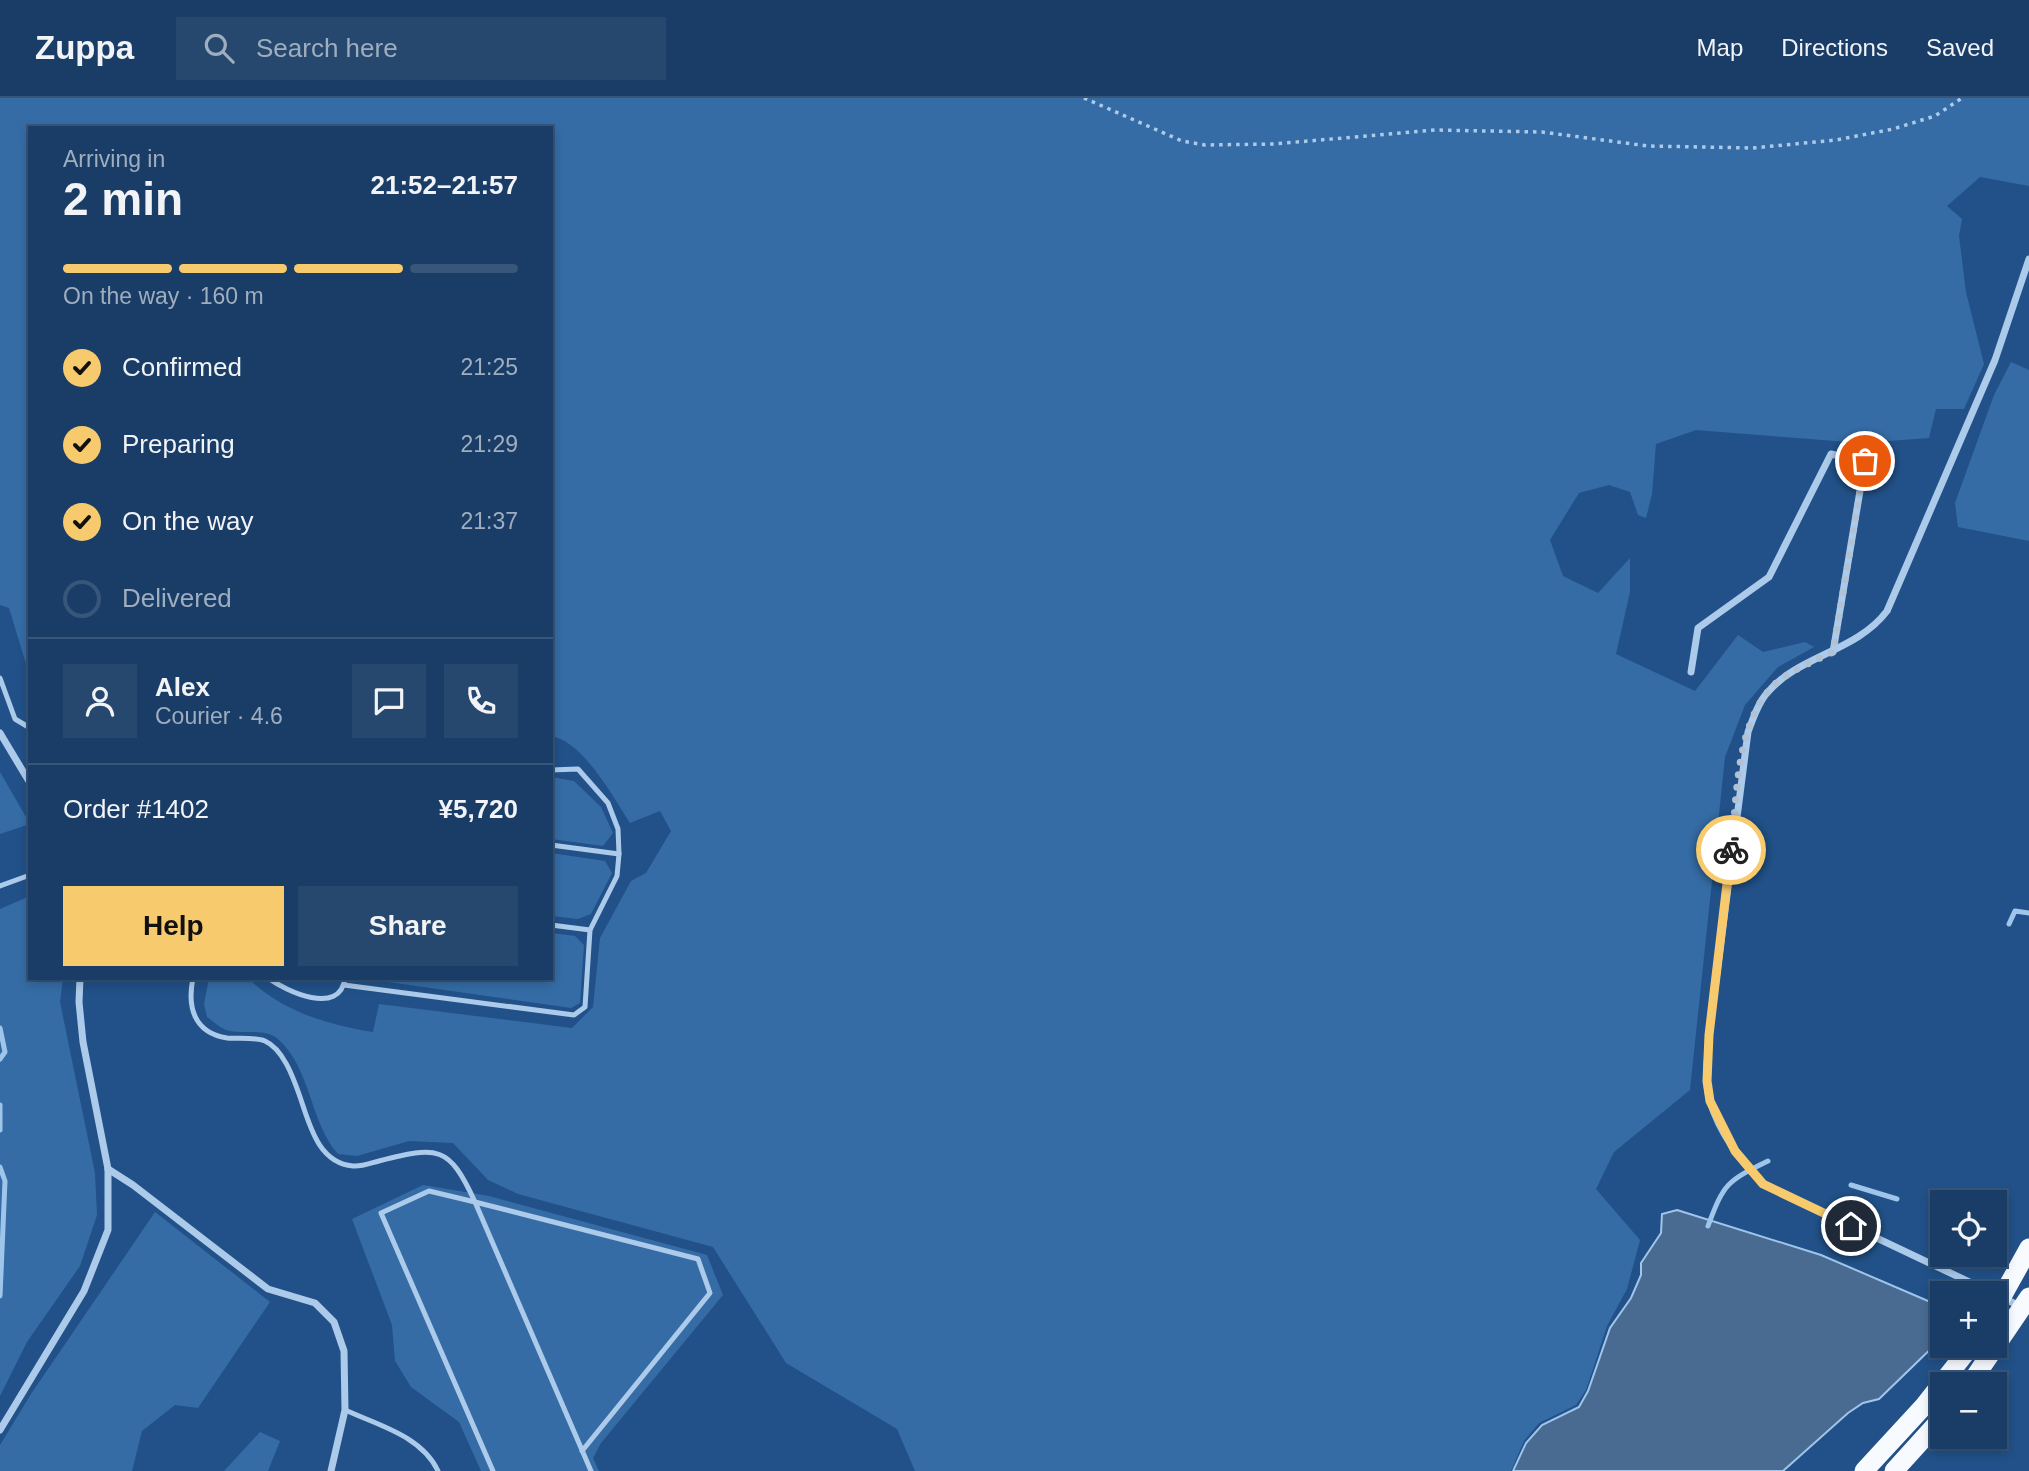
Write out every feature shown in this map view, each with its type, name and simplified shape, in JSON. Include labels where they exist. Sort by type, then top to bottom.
[{"type":"highway","points":[[2007,1288],[2029,1248]]},
{"type":"highway","points":[[1978,1372],[2026,1303]]},
{"type":"highway","points":[[1864,1471],[1923,1408],[1962,1358]]},
{"type":"highway","points":[[1894,1471],[1930,1431]]},
{"type":"street","points":[[1955,1281],[1775,1191],[1754,1175],[1735,1151],[1710,1101],[1707,1081],[1709,1035],[1748,732],[1766,693],[1784,677],[1863,636],[1887,611],[1995,360],[2029,259]]},
{"type":"street","points":[[1691,672],[1698,628],[1769,577],[1831,454],[1865,461],[1833,652]]},
{"type":"street","points":[[0,733],[28,780]]},
{"type":"street","points":[[0,1430],[84,1291],[108,1230],[108,1169],[83,1042],[80,980]]},
{"type":"street","points":[[108,1169],[268,1289],[315,1303],[334,1322],[344,1351],[345,1410],[331,1471]]},
{"type":"street","points":[[2007,1303],[2026,1303]]},
{"type":"lane","points":[[0,678],[15,719],[28,727]]},
{"type":"lane","points":[[272,980],[312,1000],[325,999],[339,992],[345,981],[575,1015],[585,1007],[590,930],[617,876],[620,854],[618,829],[608,803],[578,769],[553,770]]},
{"type":"lane","points":[[553,845],[620,854]]},
{"type":"lane","points":[[0,886],[28,877]]},
{"type":"lane","points":[[553,925],[590,930]]},
{"type":"lane","points":[[192,980],[189,997],[192,1015],[205,1028],[224,1037],[264,1041],[280,1054],[296,1086],[316,1141],[334,1161],[355,1167],[417,1151],[436,1153],[453,1160],[475,1202],[591,1471]]},
{"type":"lane","points":[[492,1471],[381,1213],[429,1191],[698,1259],[710,1293],[582,1451]]},
{"type":"lane","points":[[345,1410],[414,1442],[431,1457],[438,1471]]},
{"type":"path","points":[[1084,98],[1182,141],[1205,145],[1274,144],[1435,130],[1542,132],[1648,146],[1753,148],[1836,140],[1893,129],[1935,116],[1962,98]]},
{"type":"shaded area","points":[[0,98],[2029,98],[2029,186],[1980,177],[1947,206],[1962,219],[1959,236],[1966,292],[1984,364],[1964,409],[1936,409],[1929,438],[1860,443],[1696,430],[1656,444],[1652,494],[1646,518],[1638,515],[1630,492],[1609,485],[1579,493],[1550,540],[1563,576],[1598,593],[1630,558],[1630,592],[1616,654],[1695,691],[1738,635],[1763,652],[1805,642],[1814,647],[1778,667],[1745,705],[1725,757],[1690,1090],[1614,1152],[1596,1189],[1640,1240],[1627,1289],[1607,1326],[1586,1390],[1576,1405],[1539,1423],[1524,1441],[1511,1471],[915,1471],[897,1429],[786,1363],[713,1247],[518,1194],[488,1180],[453,1143],[409,1141],[357,1156],[338,1154],[321,1127],[297,1065],[278,1039],[261,1032],[227,1030],[207,1017],[204,1004],[209,980],[250,980],[275,999],[306,1015],[373,1032],[379,1004],[572,1028],[593,1007],[600,938],[631,881],[646,873],[671,831],[660,811],[630,823],[586,759],[563,740],[553,737],[553,126],[28,126],[28,670],[9,608],[0,605]]},
{"type":"shaded area","points":[[2011,362],[2029,370],[2029,541],[1958,527],[1955,503],[1994,395]]},
{"type":"shaded area","points":[[0,772],[28,825],[0,834]]},
{"type":"shaded area","points":[[553,777],[574,781],[601,807],[613,833],[603,846],[553,839]]},
{"type":"shaded area","points":[[553,853],[605,861],[612,873],[591,914],[578,919],[553,916]]},
{"type":"shaded area","points":[[28,897],[28,980],[63,980],[60,1002],[95,1173],[97,1215],[80,1266],[27,1342],[0,1396],[0,909]]},
{"type":"shaded area","points":[[553,933],[575,936],[584,945],[580,1003],[571,1008],[374,980],[553,980]]},
{"type":"shaded area","points":[[423,1185],[489,1196],[707,1255],[723,1295],[601,1443],[593,1458],[599,1471],[481,1471],[459,1422],[411,1387],[395,1361],[392,1325],[352,1219]]},
{"type":"shaded area","points":[[1677,1210],[1821,1255],[1930,1302],[1930,1350],[1879,1399],[1863,1403],[1848,1413],[1783,1471],[1513,1471],[1526,1443],[1542,1425],[1579,1407],[1588,1391],[1610,1328],[1631,1298],[1641,1275],[1641,1263],[1661,1233],[1662,1214]]},
{"type":"shaded area","points":[[155,1212],[270,1302],[198,1408],[175,1405],[142,1431],[132,1471],[0,1471],[0,1445],[31,1394]]},
{"type":"shaded area","points":[[260,1432],[280,1441],[268,1471],[224,1471]]},
{"type":"waterway","points":[[2009,924],[2015,911],[2029,913]]},
{"type":"waterway","points":[[0,1028],[5,1052],[0,1059]]},
{"type":"waterway","points":[[0,1105],[0,1130]]},
{"type":"waterway","points":[[1708,1226],[1718,1201],[1729,1185],[1768,1161]]},
{"type":"waterway","points":[[0,1167],[5,1181],[0,1296]]},
{"type":"waterway","points":[[1851,1185],[1897,1199]]},
{"type":"way so far","points":[[1731,850],[1743,755],[1758,707],[1766,693],[1784,677],[1833,652],[1865,461]]},
{"type":"route","points":[[1731,850],[1709,1035],[1707,1081],[1710,1101],[1735,1151],[1763,1184],[1851,1226]]}]
